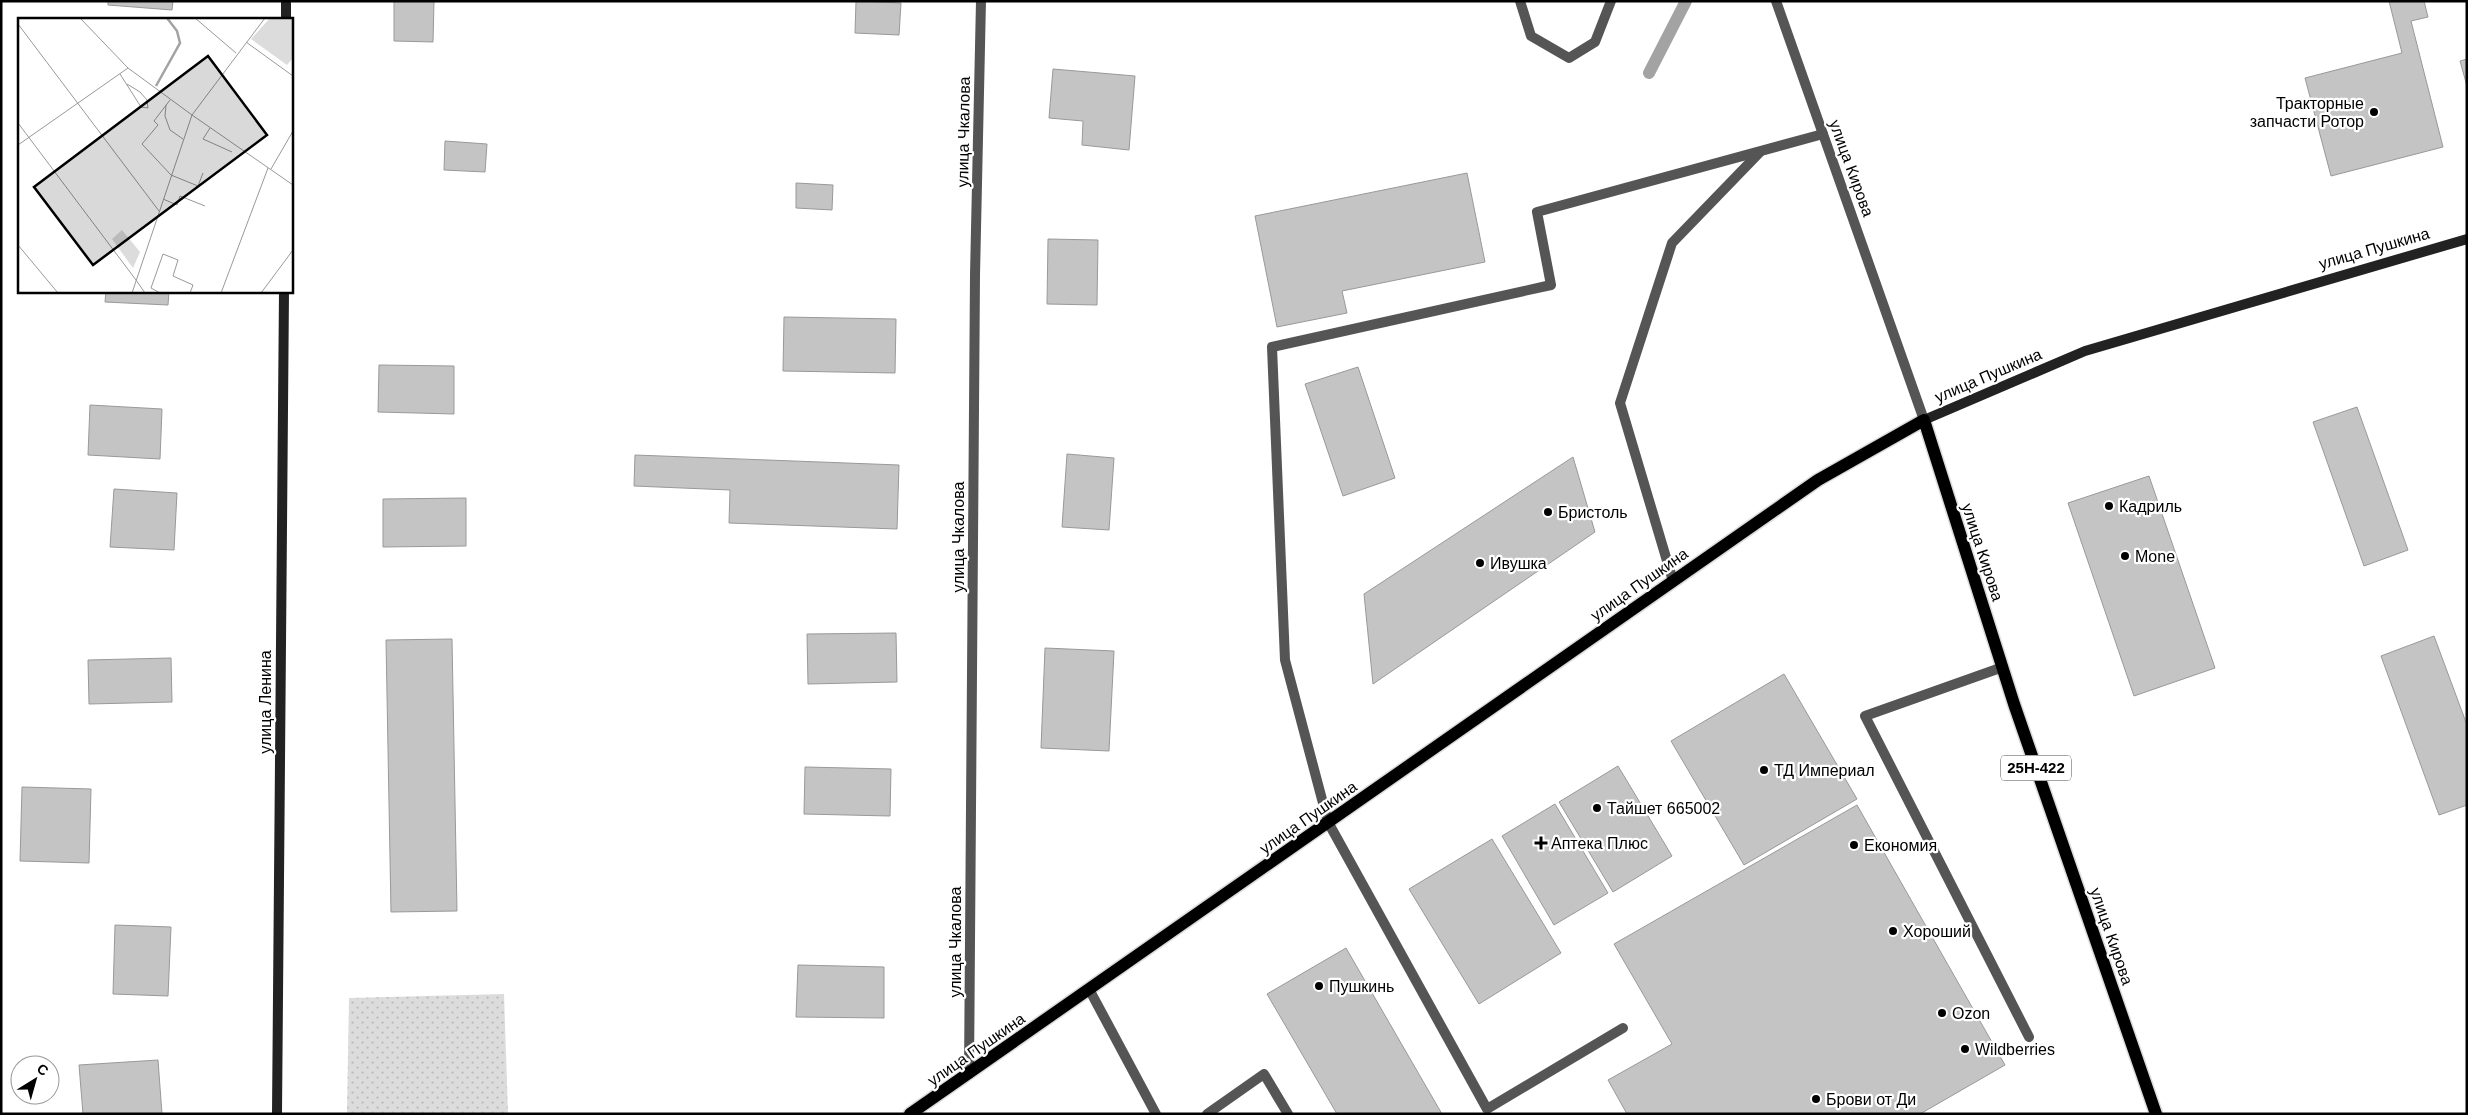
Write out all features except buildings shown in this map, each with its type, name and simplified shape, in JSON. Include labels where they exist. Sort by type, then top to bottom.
[{"type":"main road","points":[[286,1],[286,18]]},
{"type":"main road","name":"улица Пушкина","points":[[910,1114],[1818,480],[1924,420],[2085,351],[2467,239]]},
{"type":"main road","name":"улица Ленина","points":[[277,1114],[284,292]]},
{"type":"main road","name":"улица Кирова","points":[[1924,420],[2003,667],[2156,1114]]},
{"type":"street","name":"улица Чкалова","points":[[968,1074],[975,285],[981,1]]},
{"type":"street","points":[[1520,1],[1531,36],[1569,58],[1595,42],[1611,1]]},
{"type":"street","name":"улица Кирова","points":[[1776,1],[1924,420]]},
{"type":"street","points":[[1623,1028],[1486,1109],[1328,822],[1285,660],[1272,347],[1551,285],[1537,212],[1823,134]]},
{"type":"street","points":[[1673,581],[1620,403],[1672,242],[1760,152]]},
{"type":"street","points":[[2003,667],[1865,716],[2029,1036]]},
{"type":"street","points":[[1089,990],[1156,1114]]},
{"type":"street","points":[[1207,1114],[1264,1074],[1288,1114]]},
{"type":"shaded area","points":[[504,994],[508,1114],[347,1114],[349,998]]},
{"type":"waterway","points":[[1649,73],[1686,1]]},
{"type":"place","name":"Тракторные запчасти Ротор","points":[[2374,112]]},
{"type":"place","name":"Кадриль","points":[[2109,506]]},
{"type":"place","name":"Бристоль","points":[[1548,512]]},
{"type":"place","name":"Mone","points":[[2125,556]]},
{"type":"place","name":"Ивушка","points":[[1480,563]]},
{"type":"place","name":"ТД Империал","points":[[1764,770]]},
{"type":"place","name":"Тайшет 665002","points":[[1597,808]]},
{"type":"place","name":"Аптека Плюс","points":[[1541,843]]},
{"type":"place","name":"Економия","points":[[1854,845]]},
{"type":"place","name":"Хороший","points":[[1893,931]]},
{"type":"place","name":"Пушкинь","points":[[1319,986]]},
{"type":"place","name":"Ozon","points":[[1942,1013]]},
{"type":"place","name":"Wildberries","points":[[1965,1049]]},
{"type":"place","name":"Брови от Ди","points":[[1816,1099]]}]
